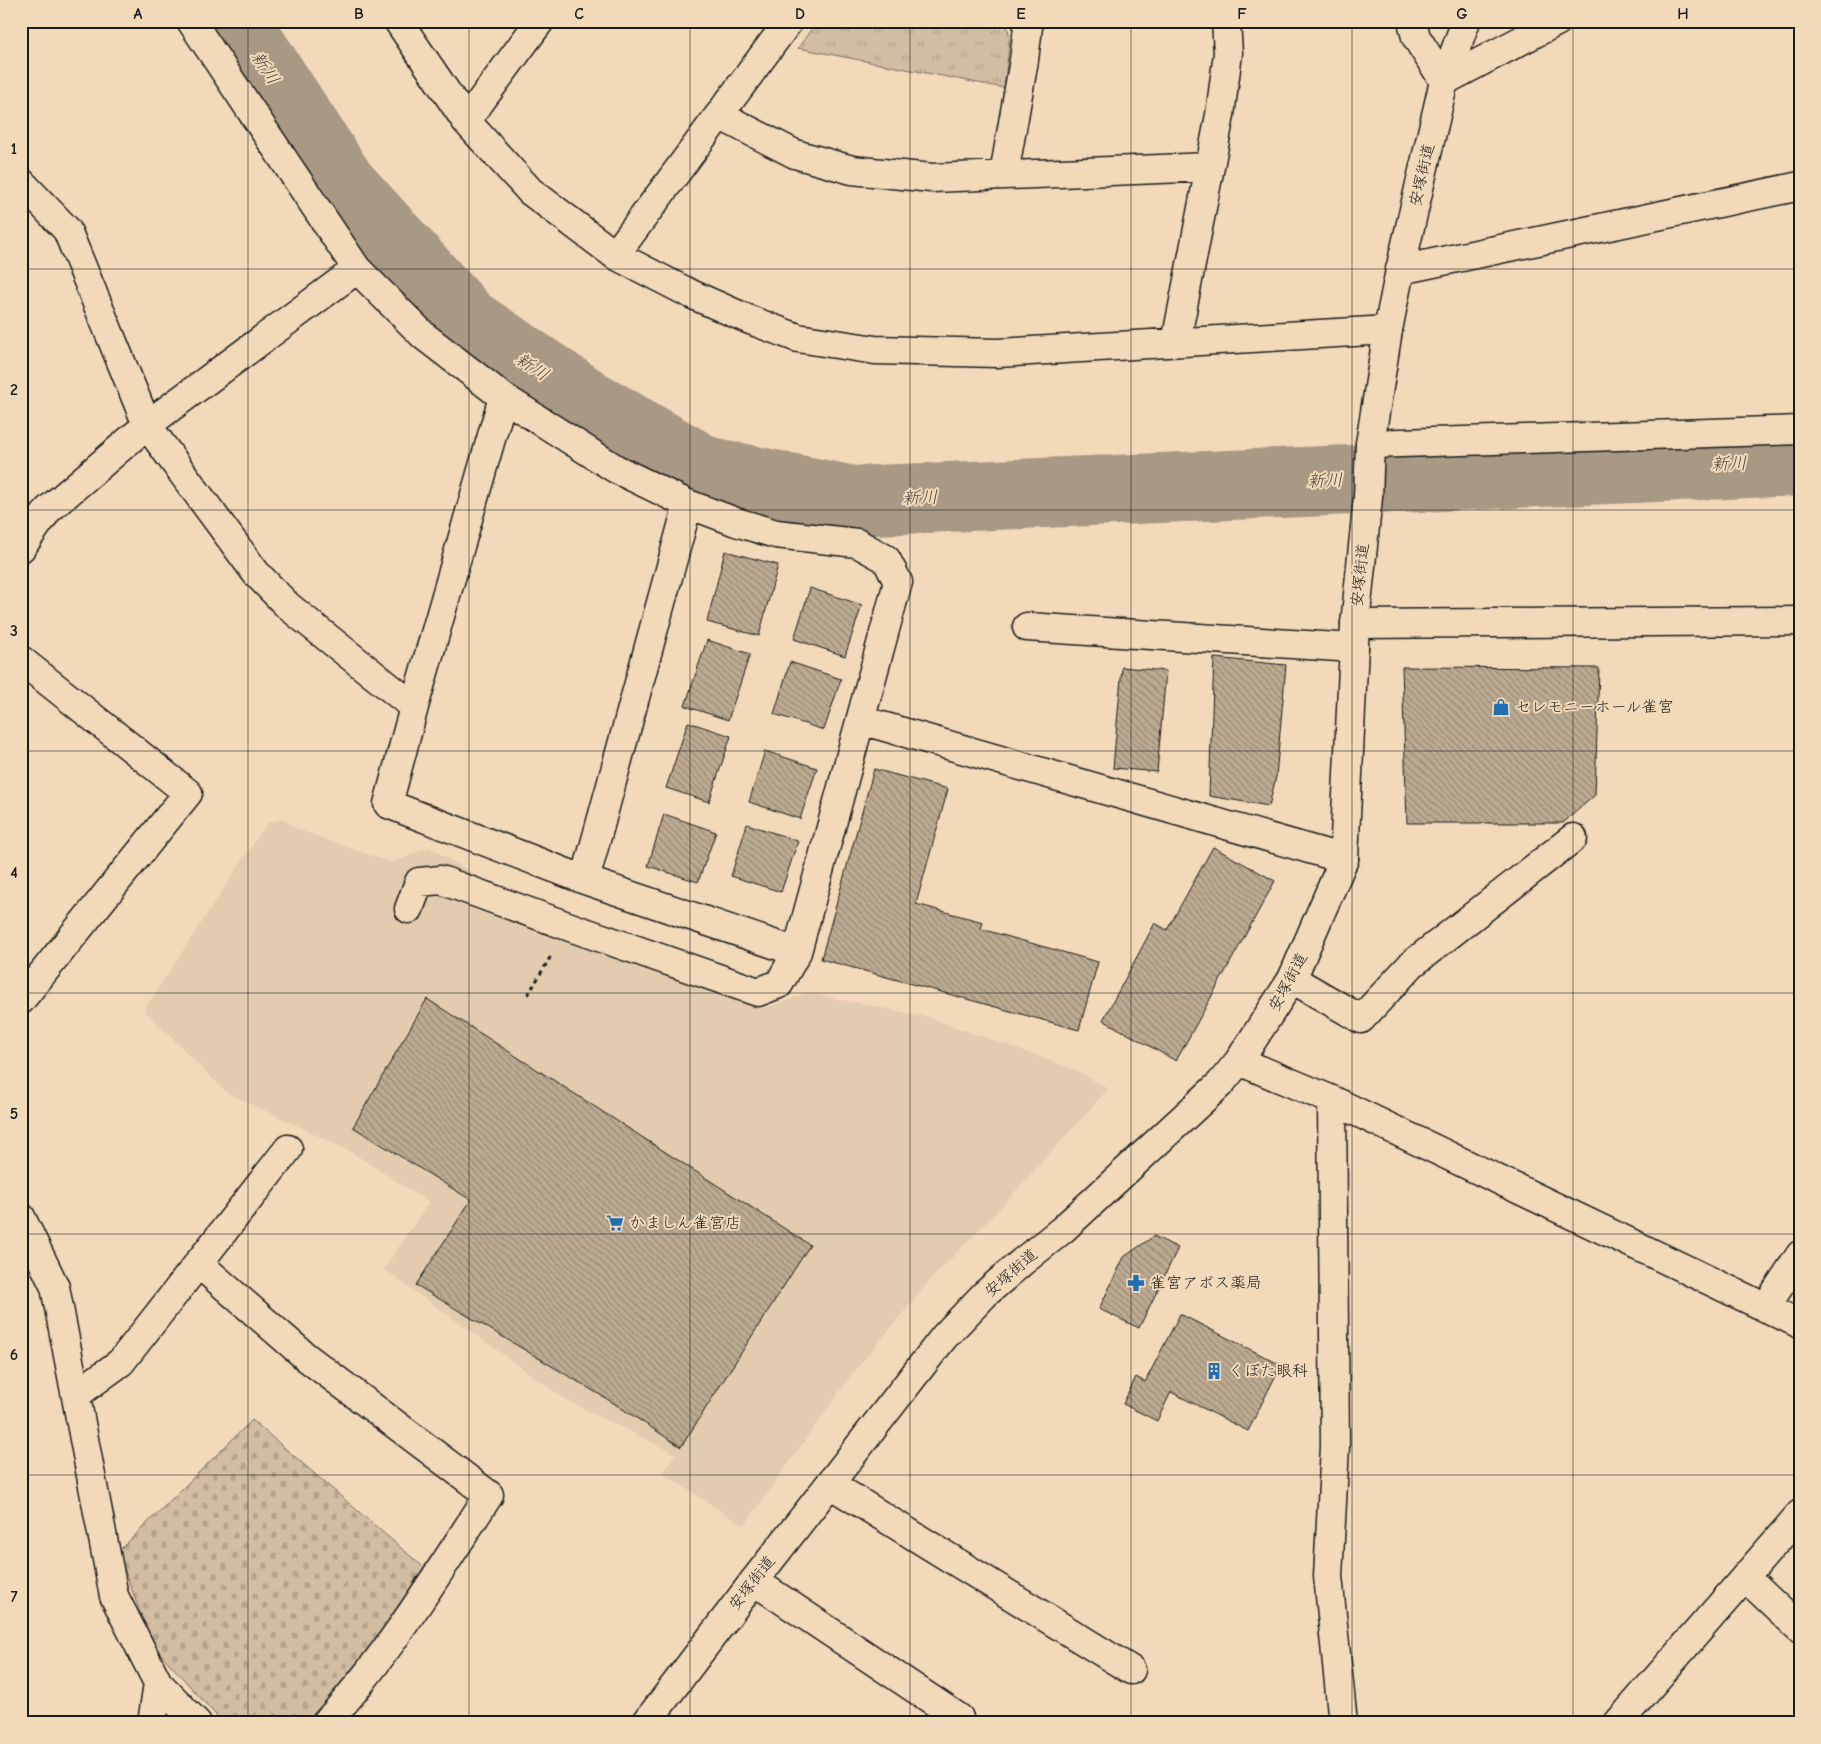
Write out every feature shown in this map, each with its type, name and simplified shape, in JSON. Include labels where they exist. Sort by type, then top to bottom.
[{"type":"street","points":[[191,21],[357,269],[424,336],[503,397],[616,469],[688,504],[736,522],[776,534],[857,543],[886,559],[898,582],[797,952],[779,984],[758,992],[572,928],[441,880],[418,882],[409,909]]},
{"type":"street","points":[[398,21],[466,120],[530,190],[615,255],[691,294],[798,338],[866,349],[997,353],[1388,330]]},
{"type":"street","points":[[466,120],[540,21]]},
{"type":"street","points":[[615,255],[789,21]]},
{"type":"street","points":[[1004,174],[1024,60],[1027,21]]},
{"type":"street","points":[[1176,342],[1220,115],[1228,53],[1226,21]]},
{"type":"street","points":[[1412,21],[1416,37],[1444,81],[1558,21]]},
{"type":"street","name":"安塚街道","points":[[646,1723],[944,1337],[985,1294],[1062,1230],[1220,1084],[1239,1061],[1292,979],[1344,859],[1355,636],[1368,497],[1370,454],[1388,330],[1444,81],[1466,21]]},
{"type":"street","points":[[719,115],[795,154],[852,170],[932,178],[1210,167]]},
{"type":"street","points":[[21,182],[67,230],[147,425],[262,579],[288,606],[414,707]]},
{"type":"street","points":[[1400,270],[1800,186]]},
{"type":"street","points":[[21,548],[48,510],[147,425],[357,269]]},
{"type":"street","points":[[503,397],[388,804],[585,880],[797,952]]},
{"type":"street","points":[[1370,454],[1800,430]]},
{"type":"street","points":[[585,880],[688,504]]},
{"type":"street","points":[[1027,627],[1355,636],[1800,621]]},
{"type":"street","points":[[21,660],[188,793],[21,1000]]},
{"type":"street","points":[[861,720],[1344,859]]},
{"type":"street","points":[[1292,979],[1360,1020],[1412,964],[1573,838]]},
{"type":"street","points":[[1239,1061],[1332,1100],[1800,1324]]},
{"type":"street","points":[[1332,1100],[1335,1447],[1328,1576],[1343,1723]]},
{"type":"street","points":[[76,1395],[121,1362],[288,1149]]},
{"type":"street","points":[[21,1217],[55,1287],[114,1596],[158,1683],[197,1723]]},
{"type":"street","points":[[1766,1308],[1800,1255]]},
{"type":"street","points":[[198,1263],[306,1357],[489,1495],[429,1587],[354,1692],[326,1723]]},
{"type":"street","points":[[830,1484],[1131,1670]]},
{"type":"street","points":[[1618,1723],[1800,1514]]},
{"type":"street","points":[[1745,1577],[1800,1629]]},
{"type":"street","points":[[754,1581],[959,1718]]},
{"type":"street","points":[[152,1723],[158,1683]]},
{"type":"path","points":[[528,995],[545,967]]},
{"type":"shaded area","points":[[284,819],[296,829],[392,863],[429,847],[606,955],[766,1008],[808,993],[927,1017],[1076,1070],[1108,1089],[1001,1207],[931,1279],[852,1374],[744,1526],[663,1473],[676,1454],[568,1401],[384,1269],[429,1202],[348,1150],[226,1092],[144,1010],[267,823]]},
{"type":"green space","points":[[817,21],[1006,21],[1010,38],[1004,88],[798,48]]},
{"type":"green space","points":[[252,1420],[429,1572],[351,1679],[306,1723],[223,1723],[152,1644],[118,1552]]},
{"type":"building","points":[[725,551],[778,565],[759,636],[707,622]]},
{"type":"building","points":[[810,588],[862,605],[845,656],[794,639]]},
{"type":"building","points":[[707,640],[750,654],[728,720],[685,706]]},
{"type":"building","points":[[1214,658],[1286,665],[1276,777],[1269,806],[1209,796]]},
{"type":"building","points":[[790,662],[841,679],[824,730],[774,714]]},
{"type":"building","points":[[1122,667],[1166,671],[1157,772],[1113,768]]},
{"type":"building","name":"セレモニーホール雀宮","points":[[1402,667],[1599,668],[1595,795],[1563,823],[1407,823]]},
{"type":"building","points":[[688,722],[731,736],[709,802],[666,788]]},
{"type":"building","points":[[765,751],[817,768],[800,819],[749,802]]},
{"type":"building","points":[[874,769],[948,789],[916,904],[983,922],[981,929],[1098,962],[1079,1030],[821,959]]},
{"type":"building","points":[[664,814],[716,832],[698,882],[648,866]]},
{"type":"building","points":[[747,824],[798,841],[781,892],[731,876]]},
{"type":"building","points":[[1213,847],[1275,881],[1176,1061],[1103,1020],[1155,923],[1167,930]]},
{"type":"building","name":"かましん雀宮店","points":[[427,999],[810,1245],[681,1447],[612,1402],[416,1285],[471,1200],[353,1127]]},
{"type":"building","name":"雀宮アポス薬局","points":[[1154,1236],[1178,1248],[1139,1328],[1099,1309],[1124,1257]]},
{"type":"building","name":"くぼた眼科","points":[[1180,1314],[1281,1365],[1248,1431],[1171,1392],[1157,1421],[1123,1404],[1136,1377],[1145,1382]]},
{"type":"waterway","name":"新川","points":[[235,21],[342,185],[466,322],[588,404],[705,471],[853,501],[1800,461]]},
{"type":"place","name":"セレモニーホール雀宮","points":[[1501,707]]},
{"type":"place","name":"かましん雀宮店","points":[[615,1223]]},
{"type":"place","name":"雀宮アポス薬局","points":[[1136,1283]]},
{"type":"place","name":"くぼた眼科","points":[[1214,1371]]}]
